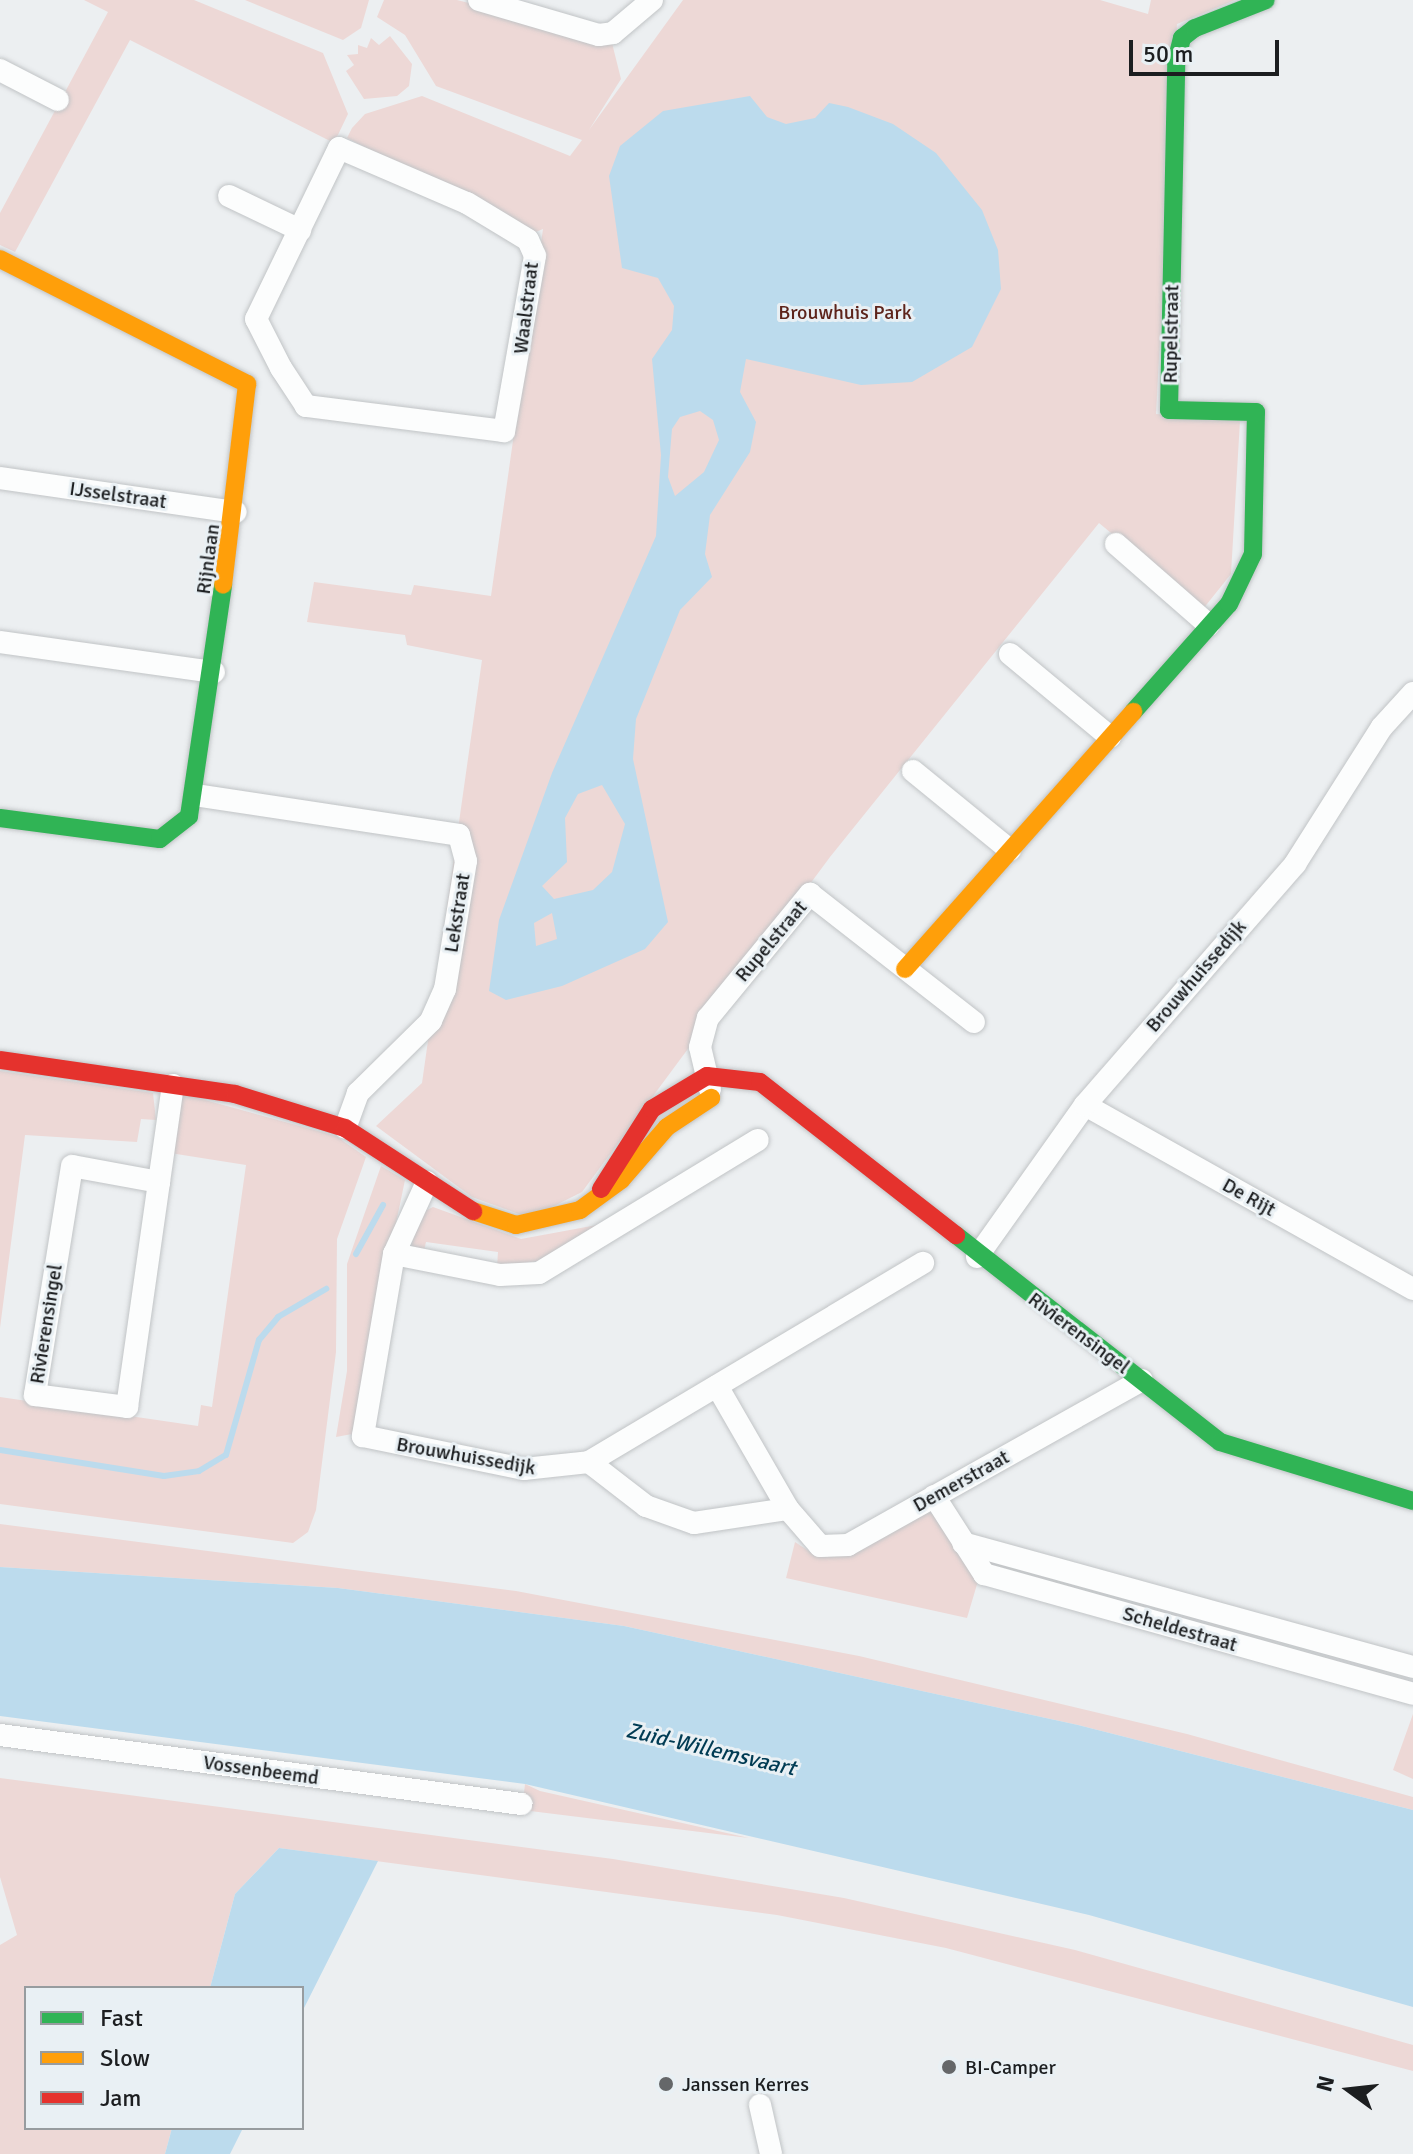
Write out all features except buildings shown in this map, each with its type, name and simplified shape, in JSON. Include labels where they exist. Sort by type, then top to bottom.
[{"type":"street","points":[[479,0],[599,35],[613,33],[652,0]]},
{"type":"street","name":"Rupelstraat","points":[[905,969],[1229,604],[1253,554],[1256,412],[1169,410],[1176,62],[1182,38],[1195,28],[1266,0]]},
{"type":"street","points":[[0,70],[58,100]]},
{"type":"street","name":"Waalstraat","points":[[339,148],[516,228],[535,256],[504,431],[306,406],[281,368],[256,319],[339,148]]},
{"type":"street","points":[[229,196],[300,230]]},
{"type":"street","points":[[0,259],[247,384],[281,368]]},
{"type":"street","name":"Rijnlaan","points":[[0,818],[160,839],[189,816],[195,795],[236,512],[247,384]]},
{"type":"street","name":"IJsselstraat","points":[[0,478],[236,512]]},
{"type":"street","points":[[1116,544],[1209,625]]},
{"type":"street","points":[[0,642],[214,672]]},
{"type":"street","points":[[1010,654],[1110,737]]},
{"type":"street","name":"Brouwhuissedijk","points":[[977,1257],[1085,1105],[1295,864],[1382,727],[1413,693]]},
{"type":"street","points":[[913,771],[1010,850]]},
{"type":"street","name":"Lekstraat","points":[[195,795],[459,835],[466,861],[445,989],[431,1021],[358,1093],[345,1128]]},
{"type":"street","name":"Rupelstraat","points":[[709,1087],[700,1047],[708,1018],[810,894],[974,1022]]},
{"type":"street","points":[[0,1060],[235,1094],[345,1128],[487,1220],[516,1225],[552,1222],[601,1189],[652,1109],[709,1087]]},
{"type":"street","name":"Rivierensingel","points":[[709,1087],[760,1082],[977,1257],[1220,1442],[1413,1501]]},
{"type":"street","name":"Rivierensingel","points":[[159,1182],[72,1166],[35,1395],[127,1407],[173,1085]]},
{"type":"street","name":"De Rijt","points":[[1085,1105],[1413,1289]]},
{"type":"street","points":[[394,1254],[500,1275],[539,1273],[758,1140]]},
{"type":"street","name":"Brouwhuissedijk","points":[[427,1182],[394,1254],[363,1436],[524,1469],[589,1462],[923,1263]]},
{"type":"street","name":"Demerstraat","points":[[717,1386],[788,1509],[811,1541],[848,1545],[1142,1380]]},
{"type":"street","points":[[589,1462],[646,1506],[694,1523],[788,1509]]},
{"type":"street","name":"Scheldestraat","points":[[934,1496],[984,1574],[1413,1694]]},
{"type":"street","name":"Scheldestraat","points":[[963,1543],[1413,1667]]},
{"type":"street","name":"Vossenbeemd","points":[[0,1735],[521,1804]]},
{"type":"street","points":[[771,2154],[763,2115],[786,2154]]},
{"type":"green space","points":[[84,0],[194,0],[323,53],[348,114],[334,143],[130,40],[15,252],[0,245],[0,213],[108,12]]},
{"type":"green space","points":[[245,0],[369,0],[361,28],[343,40]]},
{"type":"green space","name":"Brouwhuis Park","points":[[384,0],[457,0],[611,39],[621,79],[589,130],[683,0],[1100,0],[1148,14],[1151,0],[1235,0],[1177,24],[1156,414],[1240,421],[1231,574],[1203,609],[1099,523],[830,857],[582,1192],[530,1218],[472,1197],[376,1126],[422,1083],[482,660],[407,645],[405,635],[307,622],[314,582],[411,595],[414,585],[491,596],[543,229],[533,233],[347,138],[352,128],[365,114],[422,96],[570,156],[582,140],[436,86],[405,35],[377,17]]},
{"type":"green space","points":[[390,36],[412,64],[409,86],[397,96],[364,99],[346,71],[354,65],[347,55],[358,54],[358,45],[367,48],[371,38],[379,45]]},
{"type":"green space","points":[[0,1071],[153,1093],[156,1120],[141,1119],[137,1142],[25,1135],[0,1328]]},
{"type":"green space","points":[[183,1094],[336,1136],[366,1157],[337,1239],[336,1352],[316,1510],[308,1532],[293,1543],[0,1504],[0,1397],[198,1426],[201,1405],[212,1407],[246,1165],[170,1153]]},
{"type":"green space","points":[[381,1166],[405,1180],[352,1434],[336,1437],[347,1371],[347,1264]]},
{"type":"green space","points":[[433,1207],[521,1239],[597,1225],[538,1261],[497,1267],[498,1252],[426,1242],[423,1255],[411,1248],[419,1214]]},
{"type":"green space","points":[[932,1508],[978,1581],[967,1618],[786,1578],[795,1542],[818,1557],[848,1555]]},
{"type":"green space","points":[[0,1524],[516,1591],[859,1656],[1187,1734],[1413,1797],[1413,1810],[1078,1725],[624,1626],[338,1588],[0,1567]]},
{"type":"green space","points":[[1413,1714],[1413,1779],[1393,1770]]},
{"type":"green space","points":[[0,1778],[613,1859],[844,1898],[1075,1950],[1413,2045],[1413,2071],[946,1948],[777,1915],[279,1848],[235,1894],[211,1986],[24,1986],[24,2130],[171,2130],[165,2154],[0,2154],[0,1945],[17,1935],[0,1877]]},
{"type":"green space","points":[[525,1784],[540,1791],[749,1838],[522,1810]]},
{"type":"water","points":[[750,96],[767,117],[786,124],[815,118],[829,103],[893,124],[936,153],[982,210],[998,250],[1001,289],[972,347],[912,382],[861,385],[746,359],[740,392],[756,422],[750,452],[710,515],[705,554],[712,577],[680,610],[636,719],[633,759],[668,922],[645,949],[562,986],[506,1000],[489,991],[499,920],[552,773],[656,536],[661,455],[652,359],[672,330],[674,306],[658,278],[622,268],[609,176],[620,146],[663,111]],"holes":[[[700,411],[713,420],[719,440],[704,472],[675,496],[668,477],[672,429],[680,417]],[[602,785],[625,824],[612,872],[593,890],[554,899],[542,886],[567,862],[565,818],[578,794]],[[552,913],[557,939],[536,946],[534,923]]]},
{"type":"water","name":"Zuid-Willemsvaart","points":[[0,1567],[338,1588],[624,1626],[1078,1725],[1413,1810],[1413,2007],[1089,1915],[525,1784],[0,1716]]},
{"type":"water","points":[[279,1848],[378,1861],[304,2008],[304,1986],[211,1986],[235,1894]]},
{"type":"water","points":[[171,2130],[242,2130],[230,2154],[165,2154]]},
{"type":"waterway","points":[[356,1254],[383,1205]]},
{"type":"waterway","points":[[0,1450],[164,1476],[199,1471],[226,1455],[259,1340],[278,1317],[326,1289]]},
{"type":"traffic: fast","points":[[1133,712],[1229,604],[1253,554],[1256,412],[1169,410],[1176,62],[1182,38],[1195,28],[1266,0]]},
{"type":"traffic: fast","points":[[0,818],[160,839],[189,816],[223,585]]},
{"type":"traffic: fast","points":[[956,1235],[1220,1442],[1413,1501]]},
{"type":"traffic: slow","points":[[0,259],[247,384],[223,585]]},
{"type":"traffic: slow","points":[[905,969],[1133,712]]},
{"type":"traffic: slow","points":[[473,1211],[516,1225],[580,1210],[621,1180],[667,1127],[711,1098]]},
{"type":"traffic: jam","points":[[0,1060],[235,1094],[345,1128],[473,1211]]},
{"type":"traffic: jam","points":[[601,1189],[652,1109],[707,1076],[760,1082],[956,1235]]},
{"type":"place","name":"BI-Camper","points":[[949,2067]]},
{"type":"place","name":"Janssen Kerres","points":[[666,2084]]}]
